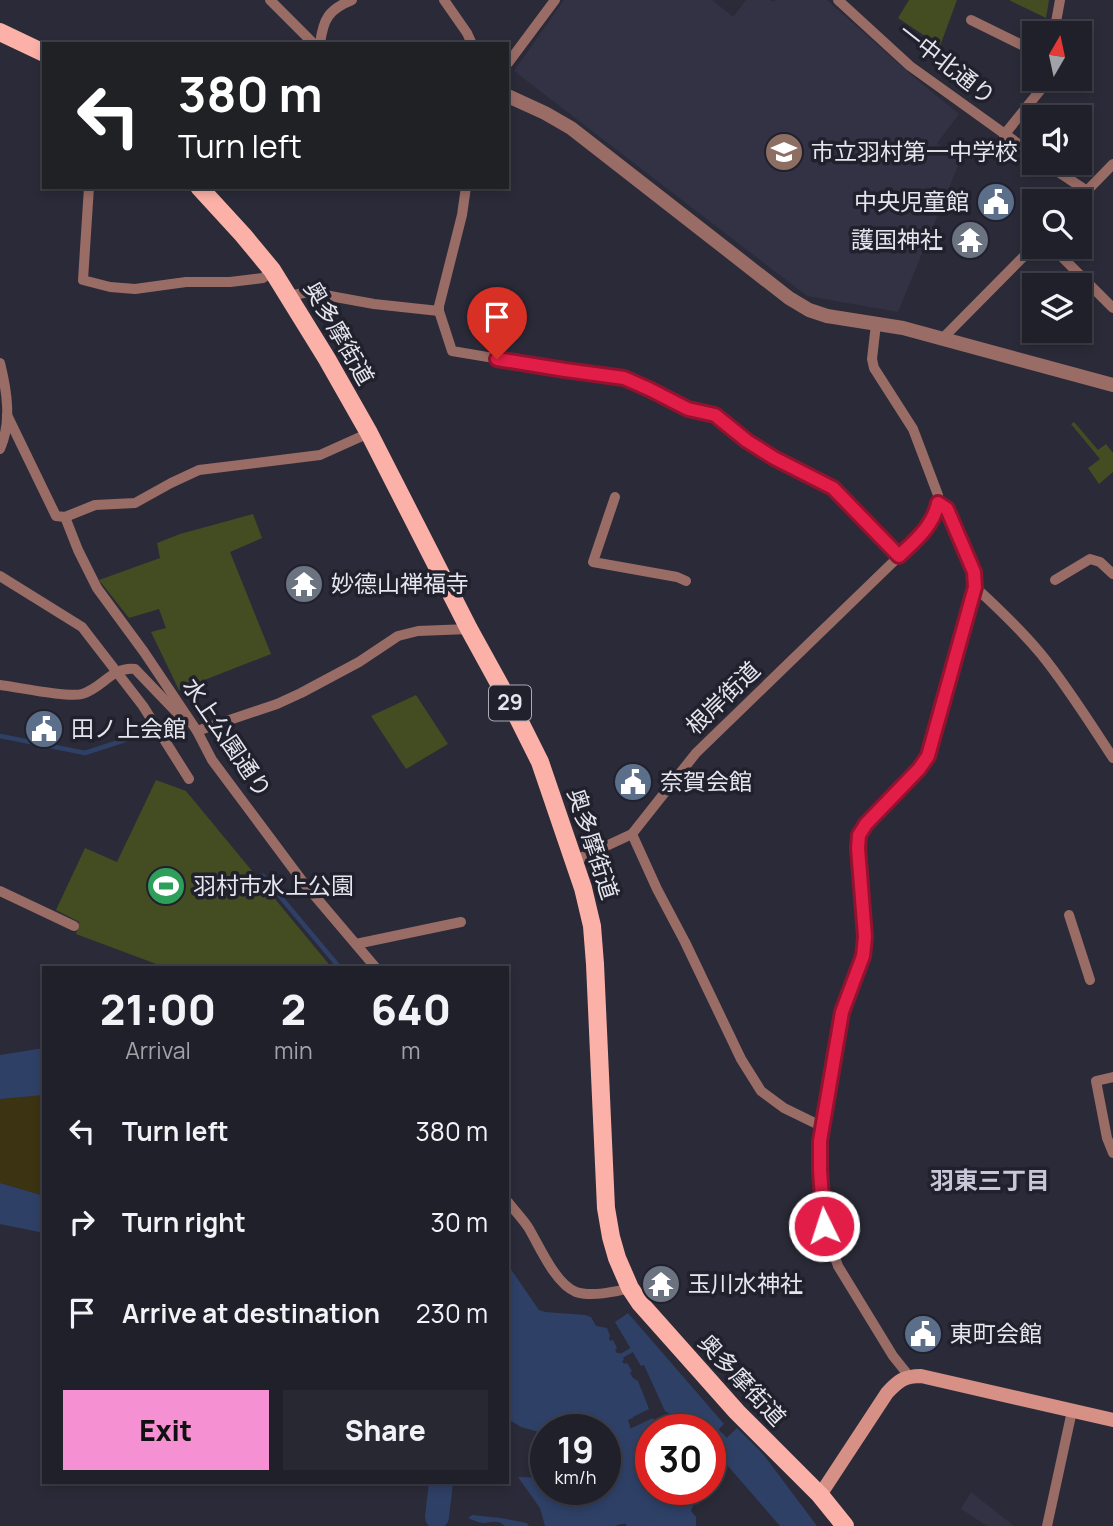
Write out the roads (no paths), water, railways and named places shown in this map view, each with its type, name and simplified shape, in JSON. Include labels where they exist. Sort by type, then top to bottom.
[{"type":"main road","points":[[0,32],[42,52]]},
{"type":"main road","name":"奥多摩街道","points":[[201,189],[272,270],[289,296],[369,433],[540,762],[591,916],[606,1208],[613,1247],[629,1288],[737,1412],[820,1495],[845,1526]]},
{"type":"main road","points":[[820,1495],[887,1393],[895,1384],[909,1376],[921,1376],[1113,1420]]},
{"type":"street","points":[[270,0],[312,42]]},
{"type":"street","points":[[320,42],[325,23],[334,4],[352,0]]},
{"type":"street","points":[[444,0],[471,42]]},
{"type":"street","points":[[509,62],[555,0]]},
{"type":"street","name":"一中北通り","points":[[838,0],[910,66],[1022,147]]},
{"type":"street","points":[[1056,21],[1060,0]]},
{"type":"street","points":[[971,20],[1022,45]]},
{"type":"street","points":[[1004,135],[1040,91]]},
{"type":"street","points":[[509,96],[571,128],[789,298],[809,310],[827,316],[903,328],[1113,385]]},
{"type":"street","points":[[1089,189],[1113,164]]},
{"type":"street","points":[[1063,175],[1084,189]]},
{"type":"street","points":[[89,189],[83,280],[110,287],[135,289],[186,282],[230,282],[263,278],[272,270]]},
{"type":"street","points":[[466,189],[439,310],[452,351],[624,378],[688,409],[715,415],[765,453],[833,488],[899,556]]},
{"type":"street","points":[[942,339],[1022,258]]},
{"type":"street","points":[[1064,259],[1113,308]]},
{"type":"street","points":[[289,296],[308,292],[374,304],[439,310]]},
{"type":"street","points":[[876,324],[872,359],[874,368],[913,429],[935,486],[938,503],[947,509],[974,572],[975,587],[928,756],[859,835],[865,937],[863,956],[842,1012],[820,1141],[824,1226],[838,1266],[893,1356],[909,1376]]},
{"type":"street","points":[[0,363],[7,415],[0,449]]},
{"type":"street","name":"水上公園通り","points":[[7,415],[56,516],[65,517],[97,588],[198,731],[212,760],[303,882],[374,966]]},
{"type":"street","points":[[65,517],[95,505],[135,503],[199,470],[320,455],[369,433]]},
{"type":"street","points":[[615,497],[593,562],[677,577],[685,581]]},
{"type":"street","name":"根岸街道","points":[[573,861],[632,834],[696,753],[929,526],[938,503]]},
{"type":"street","points":[[1055,580],[1090,559],[1100,562],[1113,574]]},
{"type":"street","points":[[0,576],[82,627],[143,706],[189,779]]},
{"type":"street","points":[[975,587],[999,608],[1040,653],[1113,758]]},
{"type":"street","points":[[0,685],[77,695],[90,691],[117,671],[131,668],[139,672],[190,727],[198,731],[301,693],[359,662],[398,636],[418,631],[469,629]]},
{"type":"street","points":[[632,834],[741,1059],[761,1091],[784,1108],[823,1126]]},
{"type":"street","points":[[0,891],[74,926]]},
{"type":"street","points":[[1069,915],[1090,980]]},
{"type":"street","points":[[356,944],[461,922]]},
{"type":"street","points":[[1113,1077],[1096,1081],[1107,1138],[1113,1153]]},
{"type":"street","points":[[509,1203],[527,1225],[546,1260],[569,1288],[585,1294],[629,1288]]},
{"type":"street","points":[[1047,1526],[1072,1411]]},
{"type":"water","points":[[42,1048],[42,1095],[0,1099],[0,1055]]},
{"type":"water","points":[[0,1183],[42,1195],[42,1233],[0,1224]]},
{"type":"water","points":[[509,1266],[539,1310],[585,1315],[591,1317],[596,1326],[607,1328],[610,1341],[613,1340],[617,1348],[615,1350],[620,1353],[624,1364],[627,1363],[633,1378],[638,1381],[649,1409],[621,1422],[621,1414],[530,1414],[530,1430],[509,1420]]},
{"type":"water","points":[[628,1313],[715,1414],[671,1414],[665,1411],[644,1365],[641,1366],[615,1322]]},
{"type":"water","points":[[635,1426],[635,1505],[693,1505],[691,1511],[696,1517],[696,1526],[545,1526],[538,1505],[621,1505],[621,1433]]},
{"type":"water","points":[[737,1428],[763,1454],[817,1526],[780,1526],[726,1464],[726,1439]]},
{"type":"water","points":[[518,1477],[530,1477],[530,1494]]},
{"type":"water","points":[[472,1515],[527,1523],[529,1526],[484,1523],[468,1518]]},
{"type":"waterway","points":[[0,736],[85,753],[128,739],[155,735]]},
{"type":"waterway","points":[[263,876],[338,966]]},
{"type":"waterway","points":[[618,1358],[635,1348]]},
{"type":"waterway","points":[[596,1401],[613,1412],[637,1490],[640,1512],[638,1526]]},
{"type":"waterway","points":[[437,1517],[441,1484]]},
{"type":"place","name":"市立羽村第一中学校","points":[[784,152]]},
{"type":"place","name":"中央児童館","points":[[996,202]]},
{"type":"place","name":"護国神社","points":[[970,240]]},
{"type":"place","name":"妙德山禅福寺","points":[[304,584]]},
{"type":"place","name":"田ノ上会館","points":[[44,729]]},
{"type":"place","name":"奈賀会館","points":[[633,782]]},
{"type":"place","name":"羽村市水上公園","points":[[166,886]]},
{"type":"place","name":"玉川水神社","points":[[661,1284]]},
{"type":"place","name":"東町会館","points":[[923,1334]]},
{"type":"district","name":"羽東三丁目","points":[[990,1181]]}]
